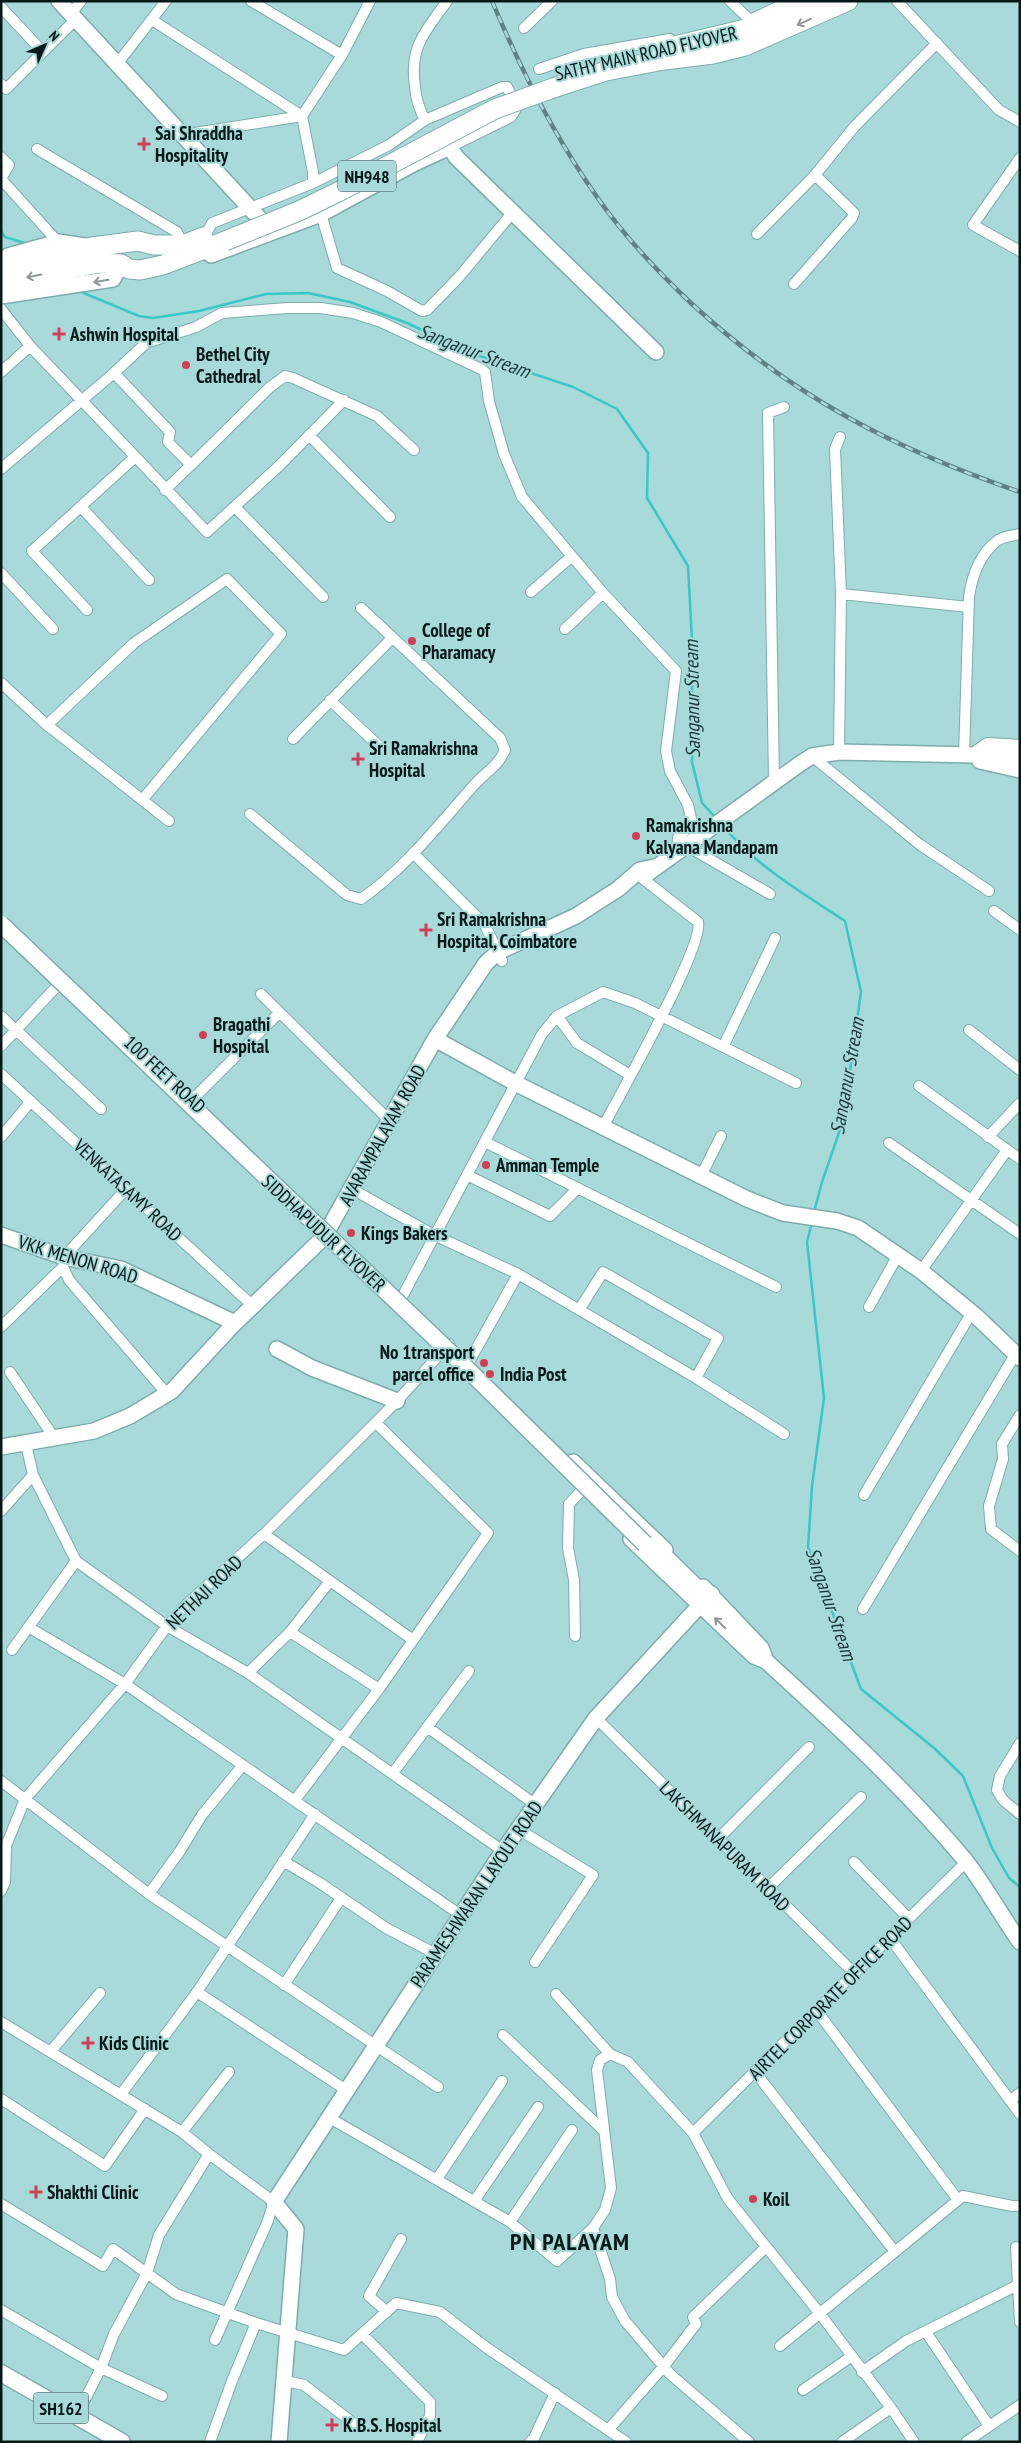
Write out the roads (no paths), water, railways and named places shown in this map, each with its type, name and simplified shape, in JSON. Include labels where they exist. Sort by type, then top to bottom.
[{"type":"highway","name":"SATHY MAIN ROAD FLYOVER","points":[[188,249],[325,186],[464,111],[502,94],[584,64],[685,45],[750,28],[817,1]]},
{"type":"highway","name":"SATHY MAIN ROAD FLYOVER","points":[[218,236],[299,211],[500,107],[606,71],[664,60],[713,54],[745,46],[848,1]]},
{"type":"highway","name":"NH948","points":[[1,283],[61,264],[84,246],[138,241],[188,249]]},
{"type":"highway","points":[[123,243],[125,267]]},
{"type":"highway","points":[[147,243],[153,255],[150,268]]},
{"type":"highway","name":"NH948","points":[[6,259],[61,264],[99,263],[150,268],[188,249]]},
{"type":"main road","name":"SIDDHAPUDUR FLYOVER","points":[[1,924],[456,1358],[645,1544],[701,1592],[706,1599]]},
{"type":"main road","name":"SIDDHAPUDUR FLYOVER","points":[[670,1566],[681,1582],[683,1589]]},
{"type":"main road","name":"SH162","points":[[1,2373],[122,2442]]},
{"type":"main road","name":"SH162","points":[[1,2386],[103,2442]]},
{"type":"street","points":[[60,1],[273,233]]},
{"type":"street","points":[[1,84],[6,89],[73,17],[81,1]]},
{"type":"street","points":[[117,64],[166,1]]},
{"type":"street","points":[[251,1],[342,55]]},
{"type":"street","points":[[313,183],[302,116],[342,55],[370,1]]},
{"type":"street","points":[[425,120],[418,108],[412,67],[417,45],[447,1]]},
{"type":"street","points":[[524,28],[552,1]]},
{"type":"street","points":[[730,1],[750,20]]},
{"type":"street","points":[[539,69],[584,54],[715,30],[750,20],[790,1]]},
{"type":"street","points":[[897,1],[999,110],[1020,122]]},
{"type":"street","points":[[1,7],[42,51]]},
{"type":"street","points":[[152,20],[302,116]]},
{"type":"street","points":[[757,234],[815,175],[855,126],[936,43]]},
{"type":"street","points":[[36,149],[176,232],[188,249],[203,257],[321,214],[422,159],[511,117],[516,107],[507,87],[502,87],[425,120],[389,145],[313,183],[212,223],[218,236]]},
{"type":"street","points":[[182,135],[302,116]]},
{"type":"street","points":[[450,147],[456,157],[656,352]]},
{"type":"street","points":[[1,157],[9,165],[2,180],[61,264],[1,296]]},
{"type":"street","points":[[1020,158],[973,225],[1020,251]]},
{"type":"street","points":[[794,284],[852,218],[854,213],[815,175]]},
{"type":"street","points":[[321,214],[337,268],[387,291],[422,311],[427,310],[459,277],[513,212]]},
{"type":"street","points":[[1,469],[114,374],[146,343],[196,327],[222,313],[288,308],[321,308],[353,313],[382,322],[448,352],[485,372],[489,401],[514,482],[522,497],[572,556],[676,671],[671,726],[666,751],[670,771],[688,805],[692,823],[678,838],[684,845],[770,894]]},
{"type":"street","points":[[1,309],[30,346],[80,401],[207,532],[309,436],[344,400]]},
{"type":"street","points":[[1,372],[30,346]]},
{"type":"street","points":[[114,374],[170,432],[168,442],[191,465]]},
{"type":"street","points":[[165,490],[270,388],[285,376],[344,400],[377,416],[414,450]]},
{"type":"street","points":[[774,781],[768,414],[784,406]]},
{"type":"street","points":[[309,436],[390,517]]},
{"type":"street","points":[[839,752],[840,594],[835,449],[840,437]]},
{"type":"street","points":[[87,610],[32,551],[134,458]]},
{"type":"street","points":[[81,507],[149,580]]},
{"type":"street","points":[[235,507],[323,597]]},
{"type":"street","points":[[972,755],[969,607],[972,578],[981,559],[998,540],[1020,534]]},
{"type":"street","points":[[531,592],[572,556]]},
{"type":"street","points":[[1,573],[53,629]]},
{"type":"street","points":[[47,725],[134,643],[227,579],[281,634],[143,800]]},
{"type":"street","points":[[565,629],[604,592]]},
{"type":"street","points":[[840,594],[969,607]]},
{"type":"street","points":[[250,814],[347,895],[361,898],[374,890],[413,853],[479,780],[500,762],[505,750],[500,738],[361,608]]},
{"type":"street","points":[[293,739],[392,638]]},
{"type":"street","points":[[1,683],[47,725],[169,821]]},
{"type":"street","points":[[330,700],[382,749]]},
{"type":"street","points":[[972,755],[987,743],[1020,744]]},
{"type":"street","points":[[500,956],[582,922],[619,897],[654,867],[684,845],[812,756],[839,752],[1020,756]]},
{"type":"street","points":[[972,755],[982,762],[1020,770]]},
{"type":"street","points":[[812,756],[919,844],[988,891]]},
{"type":"street","points":[[413,853],[485,925],[500,956]]},
{"type":"street","points":[[329,1234],[359,1193],[439,1042],[500,956],[560,924],[618,889],[640,870],[654,867]]},
{"type":"street","points":[[604,1127],[693,950],[700,928],[698,922],[642,878]]},
{"type":"street","points":[[994,911],[1020,930]]},
{"type":"street","name":"100 FEET ROAD","points":[[1,919],[193,1099],[329,1234]]},
{"type":"street","points":[[1,930],[401,1299],[581,1491],[683,1589],[706,1599]]},
{"type":"street","points":[[724,1045],[775,938]]},
{"type":"street","points":[[1,1046],[58,984]]},
{"type":"street","points":[[401,1299],[542,1034],[557,1016],[603,992],[635,1003],[661,1015],[796,1082]]},
{"type":"street","points":[[261,994],[389,1120]]},
{"type":"street","points":[[193,1099],[279,1013]]},
{"type":"street","points":[[1,1016],[101,1109]]},
{"type":"street","points":[[557,1016],[577,1042],[630,1075]]},
{"type":"street","points":[[969,1030],[1020,1070]]},
{"type":"street","points":[[439,1042],[517,1084],[747,1199],[783,1213],[837,1221],[858,1228],[921,1271],[972,1312],[1018,1355],[863,1609]]},
{"type":"street","name":"AVARAMPALAYAM ROAD","points":[[1,1447],[94,1431],[130,1416],[167,1394],[234,1325],[329,1234],[389,1120],[439,1042]]},
{"type":"street","name":"VENKATASAMY ROAD","points":[[1,1074],[127,1188],[254,1307]]},
{"type":"street","points":[[919,1086],[1020,1159]]},
{"type":"street","points":[[1,1137],[31,1101]]},
{"type":"street","points":[[988,1137],[1020,1103]]},
{"type":"street","points":[[701,1176],[721,1136]]},
{"type":"street","points":[[485,1142],[776,1287]]},
{"type":"street","points":[[889,1143],[1020,1234]]},
{"type":"street","points":[[921,1271],[1007,1150]]},
{"type":"street","points":[[467,1175],[550,1216],[578,1188]]},
{"type":"street","points":[[1,1326],[63,1262],[127,1188]]},
{"type":"street","points":[[359,1193],[434,1234],[518,1274],[696,1378],[784,1434]]},
{"type":"street","points":[[329,1234],[446,1348],[469,1362],[706,1599],[761,1648],[766,1661],[846,1735],[934,1824],[966,1862],[1020,1942]]},
{"type":"street","name":"VKK MENON ROAD","points":[[1,1236],[63,1262]]},
{"type":"street","name":"VKK MENON ROAD","points":[[1,1245],[63,1262],[121,1269],[234,1325]]},
{"type":"street","points":[[869,1306],[898,1255]]},
{"type":"street","points":[[63,1262],[69,1280],[167,1394]]},
{"type":"street","points":[[579,1310],[604,1272],[718,1338],[696,1378]]},
{"type":"street","points":[[469,1362],[518,1274]]},
{"type":"street","points":[[864,1495],[972,1312]]},
{"type":"street","name":"NETHAJI ROAD","points":[[1,1891],[4,1882],[3,1861],[6,1846],[26,1799],[125,1684],[167,1626],[187,1604],[264,1534],[376,1423],[446,1348]]},
{"type":"street","points":[[277,1349],[312,1368],[397,1401]]},
{"type":"street","points":[[10,1372],[55,1439]]},
{"type":"street","points":[[1020,1415],[1002,1444],[1003,1459],[989,1506],[991,1529],[1020,1551]]},
{"type":"street","points":[[295,1800],[413,1640],[488,1533],[376,1423]]},
{"type":"street","points":[[26,1444],[33,1475],[76,1561],[167,1626],[248,1673],[503,1851]]},
{"type":"street","points":[[1,1511],[33,1475]]},
{"type":"street","points":[[575,1636],[574,1580],[568,1548],[568,1504],[581,1491]]},
{"type":"street","points":[[264,1534],[413,1640]]},
{"type":"street","points":[[12,1650],[30,1628],[76,1561]]},
{"type":"street","points":[[248,1673],[290,1632],[330,1581]]},
{"type":"street","name":"PARAMESHWARAN LAYOUT ROAD","points":[[274,2202],[503,1851],[596,1718],[706,1599]]},
{"type":"street","points":[[30,1628],[125,1684],[462,1916]]},
{"type":"street","points":[[290,1632],[378,1688]]},
{"type":"street","points":[[393,1774],[469,1671]]},
{"type":"street","name":"LAKSHMANAPURAM ROAD","points":[[596,1718],[854,1974]]},
{"type":"street","points":[[427,1727],[536,1805]]},
{"type":"street","points":[[1020,1743],[1000,1776],[997,1790],[1003,1800],[1020,1814]]},
{"type":"street","points":[[718,1839],[809,1747]]},
{"type":"street","points":[[149,1894],[180,1851],[202,1815],[243,1764]]},
{"type":"street","points":[[1,1781],[149,1894],[438,2087]]},
{"type":"street","points":[[768,1888],[860,1797]]},
{"type":"street","points":[[122,2093],[197,1992],[315,1814]]},
{"type":"street","points":[[518,1829],[593,1875],[535,1962]]},
{"type":"street","points":[[283,1861],[386,1928],[436,1954]]},
{"type":"street","points":[[854,1862],[909,1919]]},
{"type":"street","name":"AIRTEL CORPORATE OFFICE ROAD","points":[[693,2133],[966,1862]]},
{"type":"street","points":[[284,1985],[341,1898]]},
{"type":"street","points":[[890,1938],[1020,2114]]},
{"type":"street","points":[[197,1992],[346,2090]]},
{"type":"street","points":[[51,2051],[100,1993]]},
{"type":"street","points":[[556,1994],[610,2054],[628,2062],[693,2133],[728,2200],[821,2314],[914,2442]]},
{"type":"street","points":[[817,2011],[958,2200]]},
{"type":"street","points":[[1,2022],[122,2093],[182,2132],[274,2202],[296,2229],[286,2381],[279,2442]]},
{"type":"street","points":[[503,2035],[604,2131]]},
{"type":"street","points":[[328,2117],[475,2200],[510,2222],[557,2261],[593,2228],[605,2210],[612,2188],[597,2070],[600,2060],[610,2054]]},
{"type":"street","points":[[182,2132],[229,2072]]},
{"type":"street","points":[[756,2072],[895,2252]]},
{"type":"street","points":[[437,2179],[502,2081]]},
{"type":"street","points":[[1010,2101],[1020,2093]]},
{"type":"street","points":[[1,2099],[105,2166],[145,2108]]},
{"type":"street","points":[[475,2200],[538,2107]]},
{"type":"street","points":[[510,2222],[572,2130]]},
{"type":"street","points":[[76,2417],[101,2368],[114,2334],[147,2273],[159,2236],[209,2154]]},
{"type":"street","points":[[780,2346],[963,2196],[1020,2206]]},
{"type":"street","points":[[215,2340],[267,2223],[274,2202]]},
{"type":"street","points":[[1,2204],[103,2266],[113,2249],[176,2294],[256,2323],[344,2350],[396,2303],[440,2312],[487,2348],[626,2442]]},
{"type":"street","points":[[593,2228],[610,2279],[612,2297],[618,2310],[682,2385],[749,2442]]},
{"type":"street","points":[[387,2312],[369,2296],[401,2239]]},
{"type":"street","points":[[609,2429],[664,2366],[696,2324],[693,2317],[766,2247]]},
{"type":"street","points":[[1016,2247],[1020,2322]]},
{"type":"street","points":[[862,2372],[906,2341],[1018,2285]]},
{"type":"street","points":[[1,2310],[101,2368],[162,2396]]},
{"type":"street","points":[[210,2442],[256,2323]]},
{"type":"street","points":[[926,2332],[989,2426]]},
{"type":"street","points":[[362,2334],[430,2402],[430,2416],[417,2442]]},
{"type":"street","points":[[803,2390],[852,2356]]},
{"type":"street","points":[[286,2381],[304,2385],[353,2423]]},
{"type":"street","points":[[530,2442],[534,2438],[555,2393]]},
{"type":"street","points":[[966,2442],[1020,2405]]},
{"type":"street","points":[[842,2442],[891,2408]]},
{"type":"waterway","name":"Sanganur Stream","points":[[1,231],[5,237],[28,244]]},
{"type":"waterway","name":"Sanganur Stream","points":[[79,291],[139,316],[153,318],[199,311],[266,294],[308,293],[350,302],[407,323],[471,353],[573,387],[617,409],[648,453],[647,498],[688,566],[692,640],[692,762],[702,803],[716,818]]},
{"type":"waterway","name":"Sanganur Stream","points":[[723,826],[765,867],[845,921],[861,992],[843,1121],[814,1212]]},
{"type":"waterway","name":"Sanganur Stream","points":[[812,1222],[807,1242],[824,1398],[812,1486],[808,1547],[861,1689],[934,1748],[963,1776],[992,1848],[1009,1878],[1020,1887]]},
{"type":"railway","points":[[492,1],[539,102],[581,174],[630,240],[692,304],[767,366],[846,416],[929,457],[1020,492]]},
{"type":"place","name":"Sai Shraddha Hospitality","points":[[144,144]]},
{"type":"place","name":"Ashwin Hospital","points":[[59,334]]},
{"type":"place","name":"Bethel City Cathedral","points":[[186,365]]},
{"type":"place","name":"College of Pharamacy","points":[[412,641]]},
{"type":"place","name":"Sri Ramakrishna Hospital","points":[[358,759]]},
{"type":"place","name":"Ramakrishna Kalyana Mandapam","points":[[636,836]]},
{"type":"place","name":"Sri Ramakrishna Hospital, Coimbatore","points":[[426,930]]},
{"type":"place","name":"Bragathi Hospital","points":[[203,1035]]},
{"type":"place","name":"Amman Temple","points":[[486,1165]]},
{"type":"place","name":"Kings Bakers","points":[[351,1233]]},
{"type":"place","name":"No 1transport parcel office","points":[[484,1363]]},
{"type":"place","name":"India Post","points":[[490,1374]]},
{"type":"place","name":"Kids Clinic","points":[[88,2043]]},
{"type":"place","name":"Shakthi Clinic","points":[[36,2192]]},
{"type":"place","name":"Koil","points":[[753,2199]]},
{"type":"place","name":"K.B.S. Hospital","points":[[332,2425]]},
{"type":"district","name":"PN PALAYAM","points":[[570,2241]]}]
